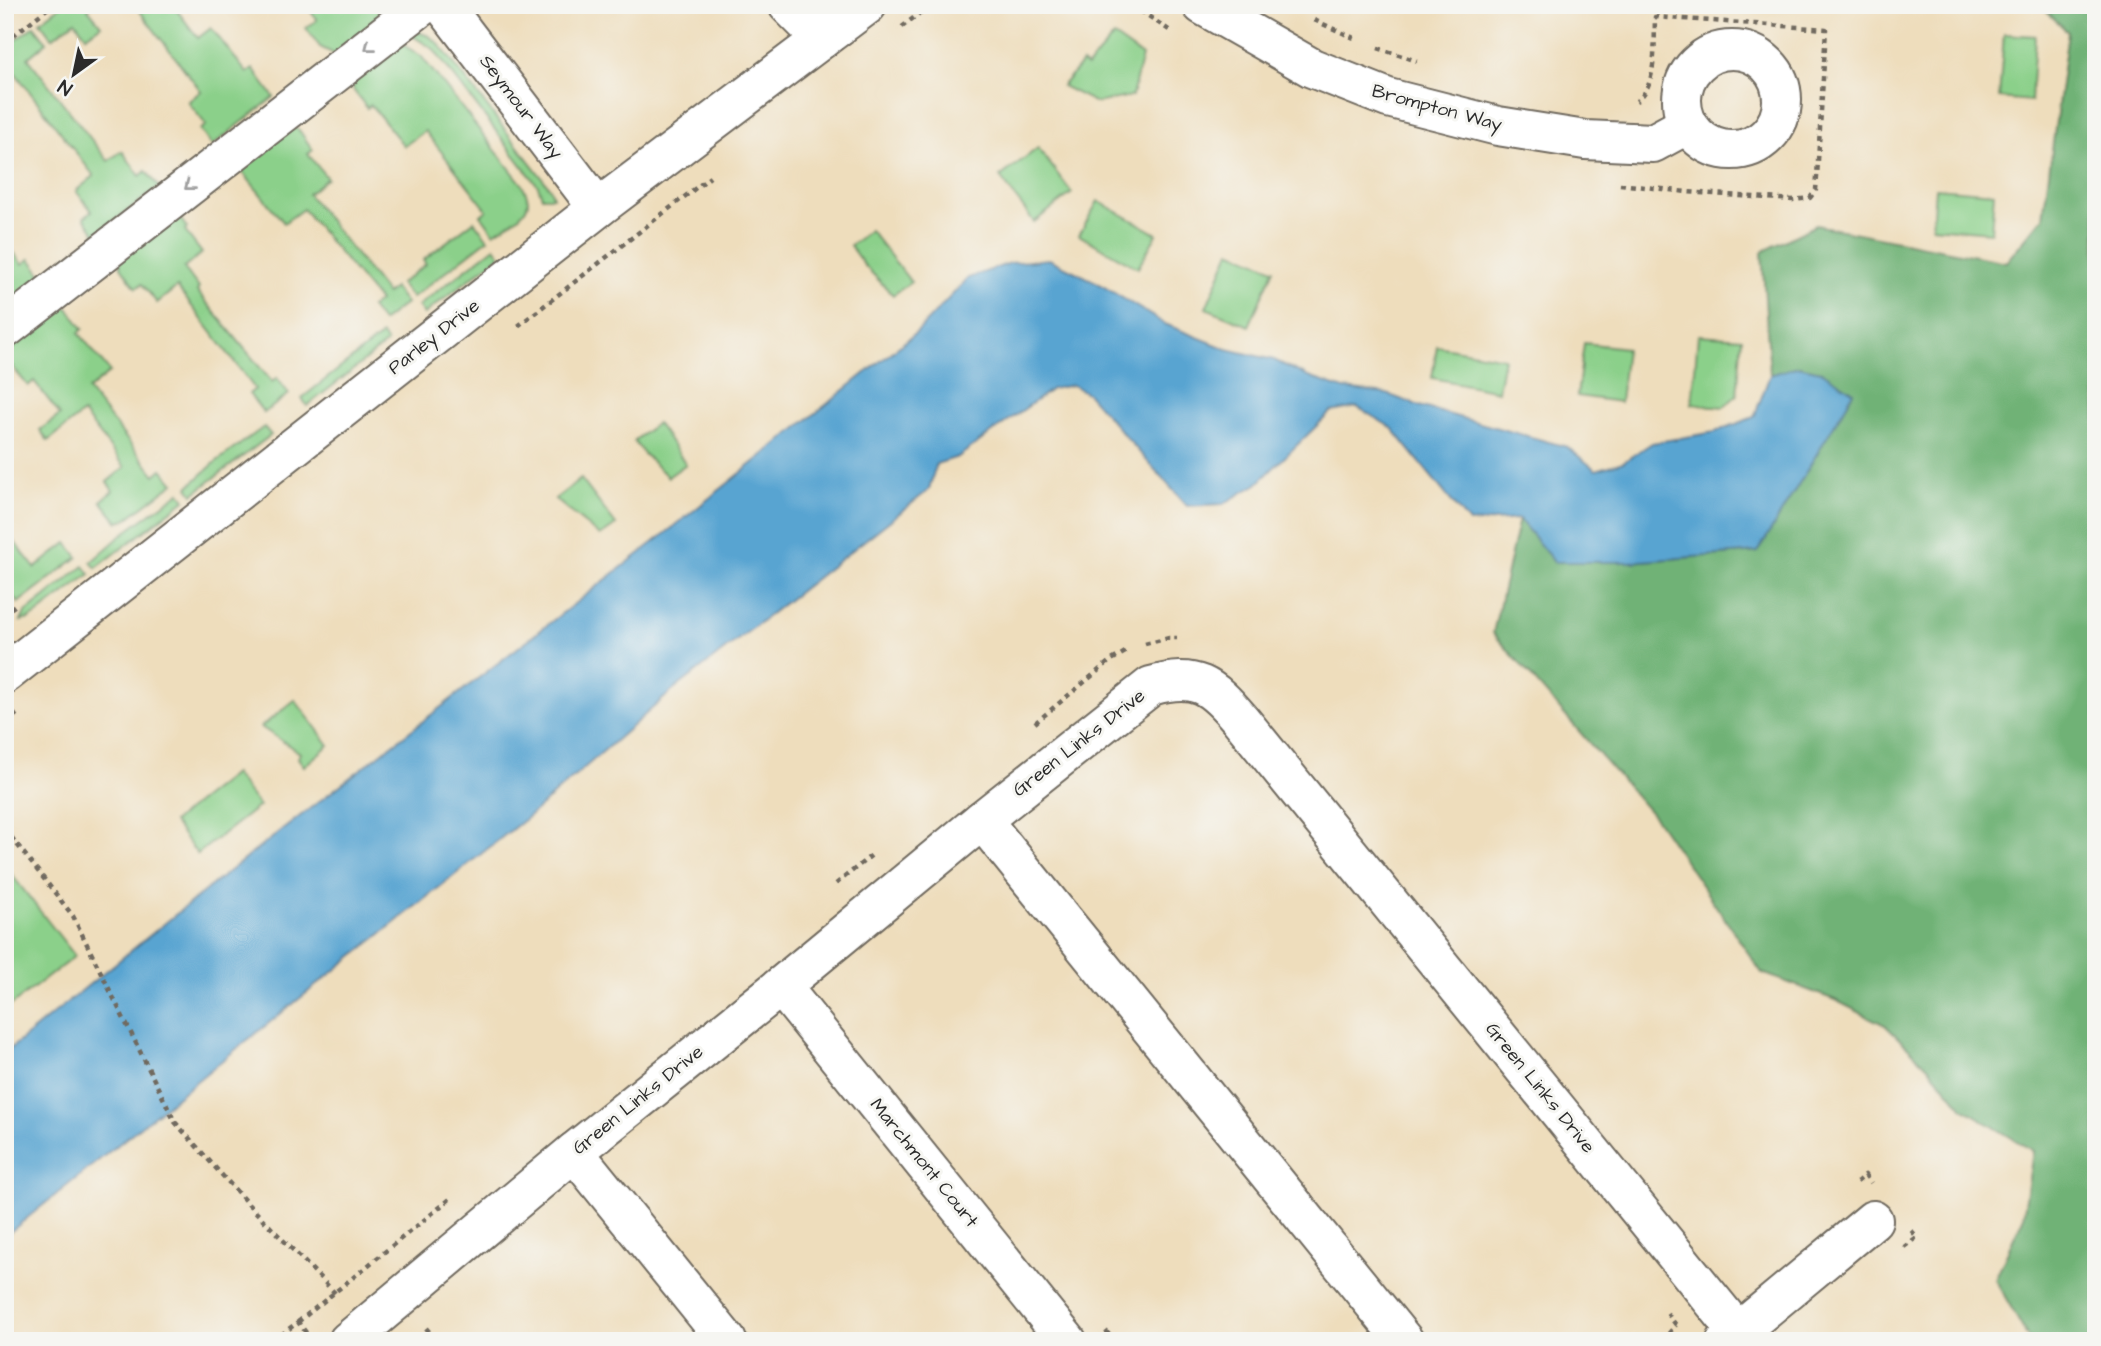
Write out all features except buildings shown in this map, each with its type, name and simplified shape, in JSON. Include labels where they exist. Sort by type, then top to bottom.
[{"type":"street","points":[[5,330],[423,5]]},
{"type":"street","name":"Seymour Way","points":[[443,5],[598,208]]},
{"type":"street","points":[[788,5],[822,39]]},
{"type":"street","name":"Parley Drive","points":[[8,668],[598,208],[867,5]]},
{"type":"street","name":"Brompton Way","points":[[1202,5],[1312,68],[1388,98],[1498,126],[1585,140],[1653,143],[1688,124]]},
{"type":"street","name":"Green Links Drive","points":[[366,1335],[574,1152],[982,820],[1151,686],[1171,680],[1195,681],[1221,696],[1727,1326]]},
{"type":"street","points":[[982,820],[1404,1341]]},
{"type":"street","name":"Marchmont Court","points":[[781,986],[1067,1341]]},
{"type":"street","points":[[574,1152],[727,1341]]},
{"type":"street","points":[[1727,1326],[1873,1220]]},
{"type":"path","points":[[5,42],[52,5]]},
{"type":"path","points":[[5,597],[17,612],[15,620]]},
{"type":"path","points":[[5,829],[73,916],[175,1122],[246,1202],[352,1310],[366,1335]]},
{"type":"path","points":[[1661,1306],[1676,1325],[1690,1329],[1727,1326]]},
{"type":"path","points":[[273,1341],[298,1322],[309,1337]]},
{"type":"path","points":[[1662,1341],[1676,1325]]},
{"type":"green space","points":[[62,5],[92,5],[88,9],[101,25],[86,36],[75,21],[52,38],[40,22]]},
{"type":"green space","points":[[135,5],[173,5],[198,38],[211,28],[247,73],[253,69],[274,97],[212,146],[200,130],[206,125],[188,102],[201,91]]},
{"type":"green space","points":[[306,5],[380,5],[386,22],[340,57],[320,47],[306,28],[317,20]]},
{"type":"green space","points":[[2040,5],[2096,5],[2096,1341],[2030,1341],[1995,1279],[2023,1218],[2033,1151],[1963,1108],[1931,1070],[1885,1025],[1835,1000],[1762,973],[1656,819],[1493,633],[1519,519],[1555,562],[1629,562],[1758,552],[1821,371],[1799,366],[1770,375],[1762,252],[1816,225],[2006,262],[2043,217],[2068,32]]},
{"type":"green space","points":[[34,26],[47,42],[28,58],[108,161],[122,151],[140,176],[146,171],[159,187],[96,234],[84,217],[92,211],[76,191],[94,176],[13,70],[5,76],[5,48]]},
{"type":"green space","points":[[418,32],[438,43],[550,188],[553,197],[542,197],[538,186],[433,49],[408,33]]},
{"type":"green space","points":[[2004,34],[2035,36],[2031,101],[1999,98]]},
{"type":"green space","points":[[1114,36],[1142,56],[1132,96],[1096,103],[1062,86],[1082,63],[1087,67]]},
{"type":"green space","points":[[397,41],[421,56],[522,184],[527,206],[515,220],[494,233],[481,215],[487,210],[425,131],[404,146],[371,105],[367,108],[354,91],[350,79]]},
{"type":"green space","points":[[290,125],[299,130],[313,150],[308,154],[327,178],[308,194],[387,294],[394,288],[406,303],[382,322],[371,308],[379,301],[303,209],[284,223],[239,168]]},
{"type":"green space","points":[[1038,148],[1072,193],[1034,222],[1000,177]]},
{"type":"green space","points":[[1935,188],[1994,193],[1991,232],[1932,227]]},
{"type":"green space","points":[[1098,201],[1157,234],[1138,268],[1079,235]]},
{"type":"green space","points":[[173,214],[180,218],[187,228],[185,231],[202,253],[184,268],[199,288],[197,291],[272,382],[277,378],[289,394],[264,413],[249,394],[255,389],[177,287],[157,303],[142,284],[136,288],[121,267],[119,258]]},
{"type":"green space","points":[[474,221],[488,239],[412,298],[400,284],[426,264],[423,260]]},
{"type":"green space","points":[[870,230],[911,282],[893,295],[850,246]]},
{"type":"green space","points":[[5,242],[23,264],[30,259],[43,276],[5,319]]},
{"type":"green space","points":[[495,247],[501,255],[424,314],[418,306]]},
{"type":"green space","points":[[1230,251],[1274,269],[1249,326],[1206,308]]},
{"type":"green space","points":[[59,304],[68,308],[83,329],[79,333],[110,372],[88,390],[155,475],[162,469],[174,483],[125,520],[118,522],[101,501],[113,491],[107,482],[125,467],[83,413],[48,441],[40,430],[60,415],[34,381],[28,386],[5,358],[5,345]]},
{"type":"green space","points":[[382,335],[387,343],[307,406],[302,398]]},
{"type":"green space","points":[[1698,335],[1742,338],[1737,395],[1724,407],[1692,404]]},
{"type":"green space","points":[[1584,343],[1626,348],[1620,402],[1577,396]]},
{"type":"green space","points":[[1437,346],[1504,358],[1498,391],[1432,378]]},
{"type":"green space","points":[[657,423],[686,464],[668,477],[634,441]]},
{"type":"green space","points":[[264,427],[271,435],[193,494],[188,487],[217,461]]},
{"type":"green space","points":[[581,479],[616,525],[600,536],[555,499]]},
{"type":"green space","points":[[180,492],[185,500],[96,568],[91,562],[124,533]]},
{"type":"green space","points":[[5,530],[35,568],[67,543],[78,557],[18,603],[5,587]]},
{"type":"green space","points":[[84,566],[90,574],[36,615],[21,621],[25,613]]},
{"type":"green space","points":[[295,700],[329,745],[304,766],[298,758],[300,753],[261,727]]},
{"type":"green space","points":[[234,774],[259,806],[197,854],[173,822]]},
{"type":"green space","points":[[5,866],[75,956],[5,1010]]},
{"type":"water","points":[[1049,259],[1096,282],[1165,324],[1227,349],[1274,360],[1309,377],[1344,389],[1387,394],[1422,407],[1567,447],[1596,470],[1623,462],[1652,443],[1715,432],[1754,417],[1770,375],[1798,366],[1821,371],[1854,392],[1758,552],[1629,562],[1554,562],[1519,519],[1469,523],[1392,428],[1357,407],[1331,412],[1257,484],[1223,504],[1187,506],[1088,394],[1072,385],[1052,389],[958,457],[936,464],[929,490],[671,692],[535,811],[5,1236],[5,1053],[228,872],[662,536],[917,332],[968,278],[1010,263]]}]
